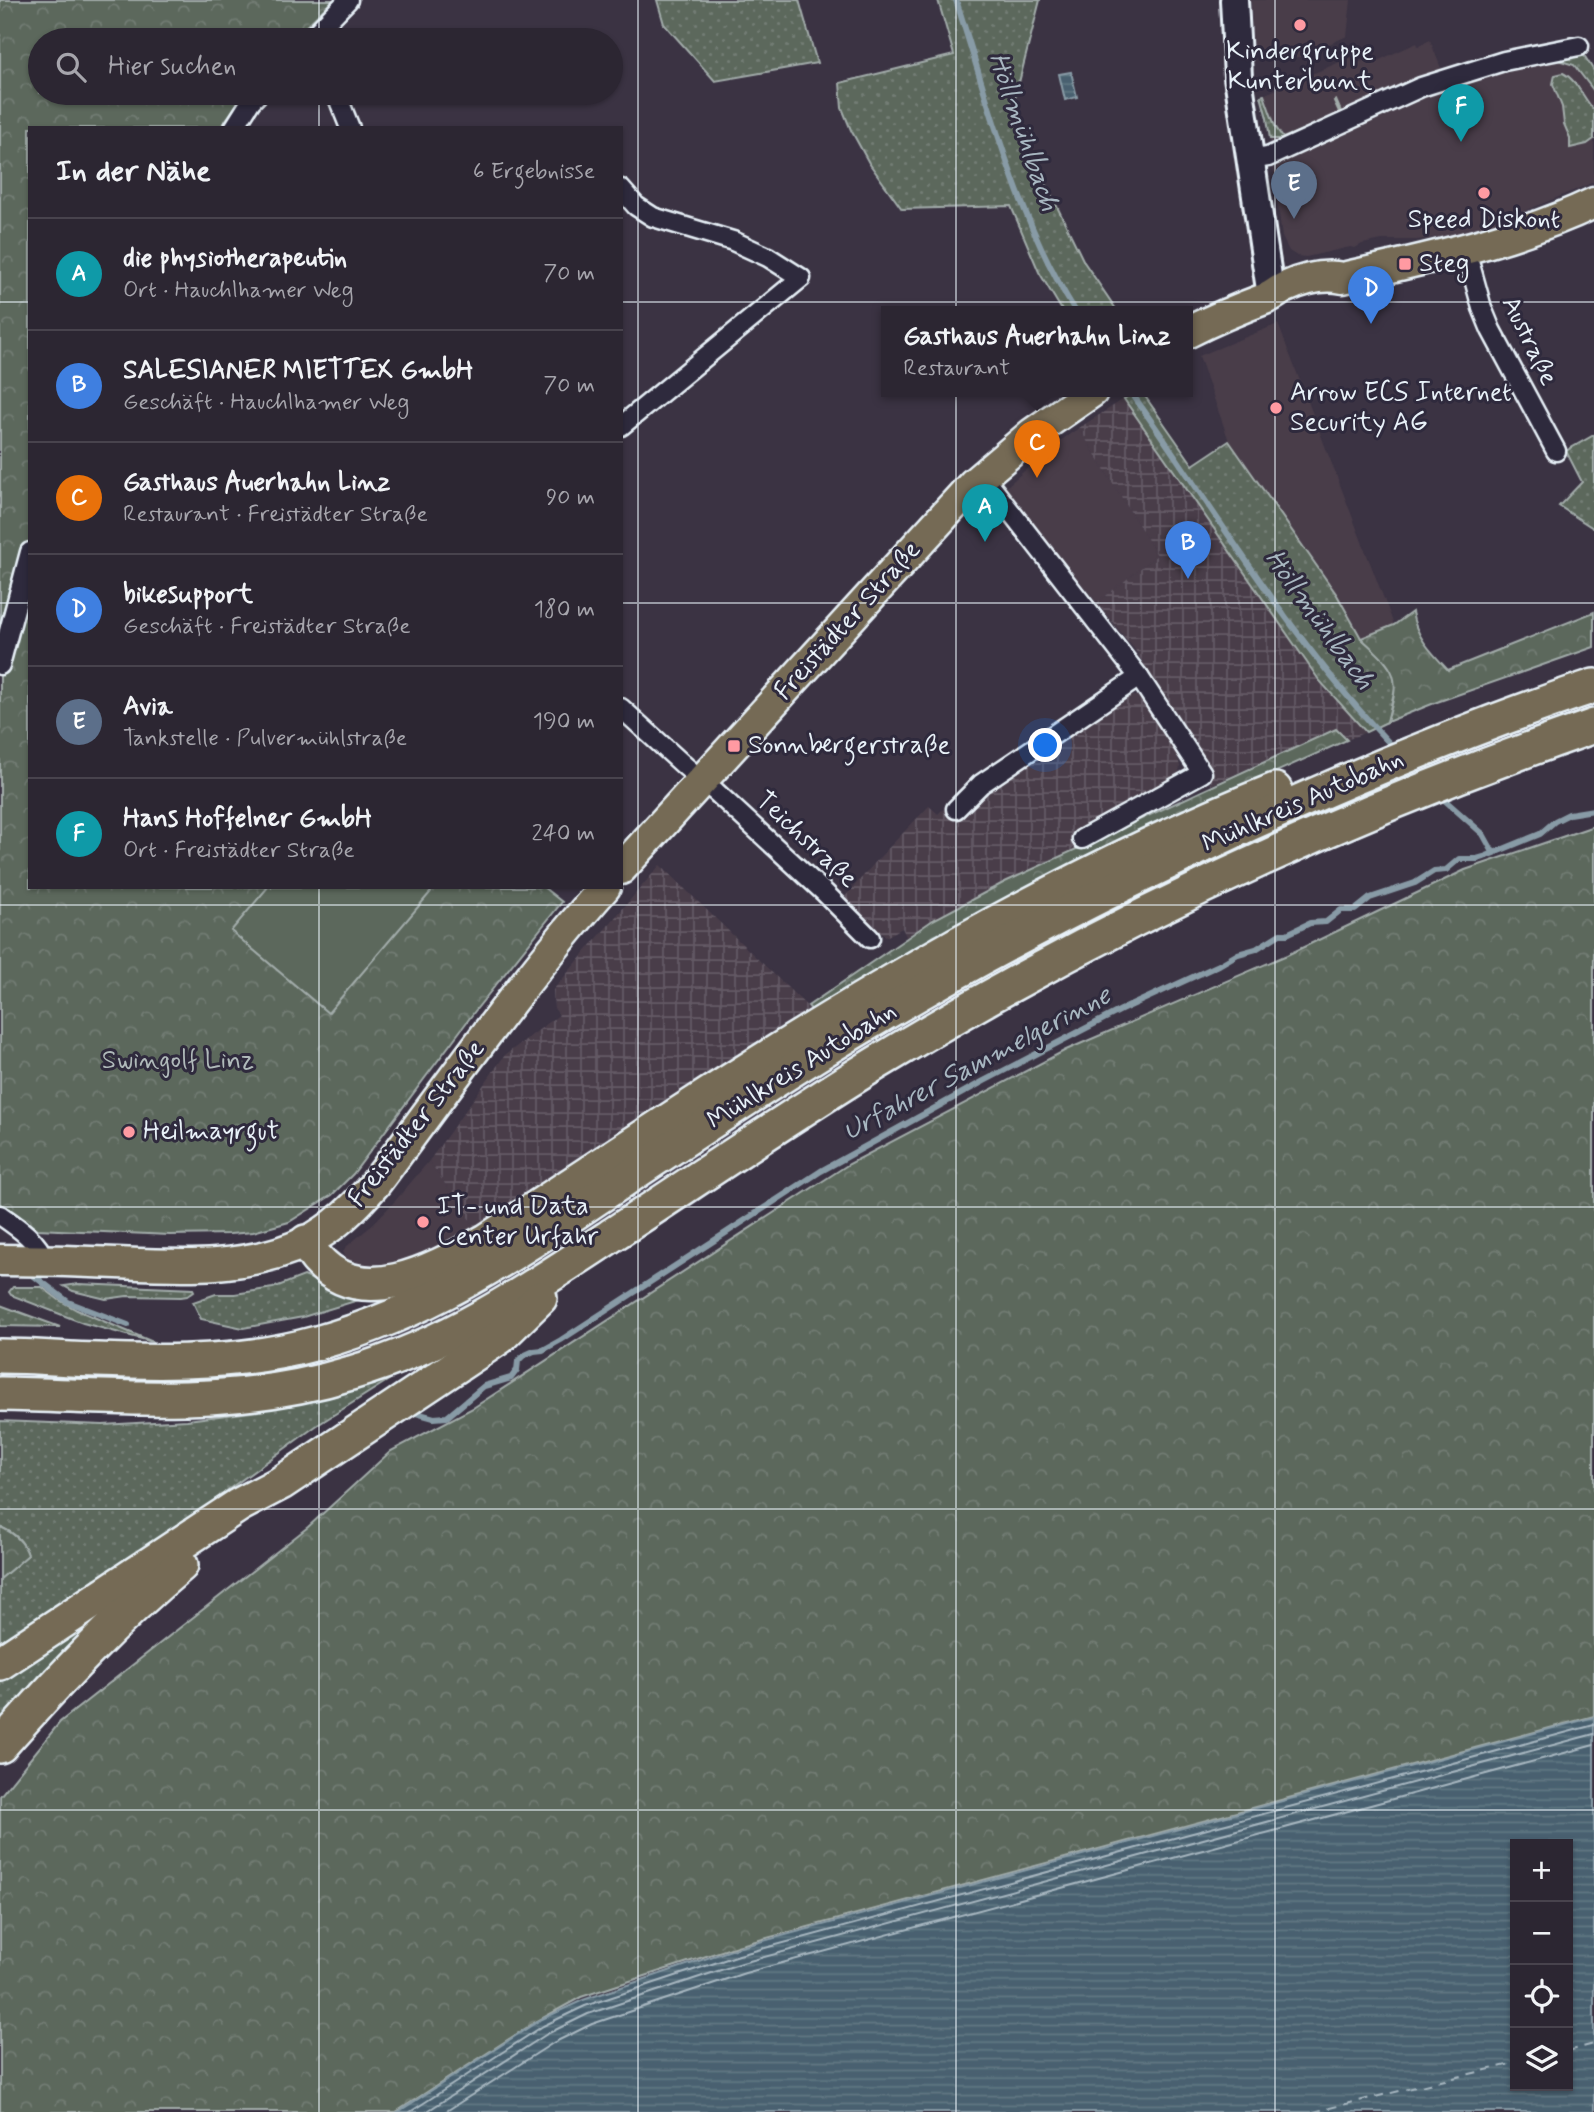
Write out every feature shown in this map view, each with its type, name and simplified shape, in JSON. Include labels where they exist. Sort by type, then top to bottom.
[{"type":"highway","points":[[306,1242],[317,1259],[333,1272],[356,1283],[386,1283],[406,1278],[456,1257],[486,1241],[838,1013],[1017,910],[1107,864],[1228,809],[1326,769],[1370,764],[1594,686]]},
{"type":"highway","name":"Mühlkreis Autobahn","points":[[0,1394],[180,1399],[225,1397],[305,1386],[386,1362],[449,1334],[522,1294],[875,1064],[1021,980],[1204,886],[1336,825],[1594,726]]},
{"type":"highway","name":"Mühlkreis Autobahn","points":[[0,1356],[156,1362],[245,1357],[314,1344],[395,1317],[504,1260],[782,1076],[916,995],[1148,871],[1333,786],[1370,764]]},
{"type":"highway","points":[[0,1663],[239,1505],[281,1483],[500,1337],[593,1248]]},
{"type":"highway","points":[[0,1746],[99,1639],[148,1593],[247,1514],[281,1483]]},
{"type":"main road","points":[[1193,330],[1271,296],[1283,288],[1322,276],[1343,278],[1466,250],[1517,235],[1594,203]]},
{"type":"main road","name":"Freistädter Straße","points":[[623,867],[983,476],[1033,433],[1085,397]]},
{"type":"main road","name":"Freistädter Straße","points":[[0,1261],[218,1264],[262,1257],[306,1242],[338,1222],[375,1184],[516,996],[603,889]]},
{"type":"street","points":[[321,28],[348,0]]},
{"type":"street","points":[[1234,0],[1238,77],[1271,296]]},
{"type":"street","points":[[1250,160],[1268,157],[1432,83],[1504,61],[1578,46]]},
{"type":"street","points":[[235,126],[250,105]]},
{"type":"street","points":[[340,105],[348,126]]},
{"type":"street","points":[[623,191],[636,206],[653,217],[733,241],[768,257],[801,278],[623,424]]},
{"type":"street","name":"Austraße","points":[[1466,250],[1490,330],[1556,451]]},
{"type":"street","points":[[983,476],[1139,677],[1202,774],[1083,839]]},
{"type":"street","points":[[0,665],[28,560]]},
{"type":"street","points":[[956,809],[981,784],[1139,677]]},
{"type":"street","points":[[623,710],[703,781]]},
{"type":"street","name":"Teichstraße","points":[[703,781],[870,938]]},
{"type":"street","points":[[0,1215],[34,1243],[43,1253],[44,1260]]},
{"type":"shaded area","name":"Kindergruppe Kunterbunt","points":[[1251,0],[1351,0],[1347,36],[1300,57],[1266,58],[1265,53],[1253,53]]},
{"type":"shaded area","points":[[1430,40],[1447,84],[1554,55],[1594,71],[1594,182],[1499,222],[1450,236],[1382,240],[1306,257],[1289,251],[1282,237],[1267,118],[1261,96],[1354,56],[1357,63],[1372,57],[1375,62]]},
{"type":"shaded area","points":[[1278,324],[1394,625],[1361,638],[1337,595],[1229,441],[1199,356]]},
{"type":"shaded area","points":[[1124,399],[1319,680],[1366,732],[1347,740],[1336,729],[1211,785],[1210,768],[1135,650],[1097,603],[1157,555],[1079,428]]},
{"type":"shaded area","points":[[1079,428],[1157,555],[1097,603],[1005,488],[1054,445]]},
{"type":"shaded area","points":[[1131,696],[1138,696],[1148,706],[1168,736],[1177,755],[1179,772],[1163,787],[1072,837],[1077,849],[1005,882],[933,920],[907,938],[902,928],[886,937],[843,899],[929,806],[938,814],[943,809],[955,821],[982,794]]},
{"type":"shaded area","points":[[660,865],[815,1014],[479,1233],[429,1161],[505,1055],[559,1015],[554,1008],[553,990]]},
{"type":"shaded area","points":[[429,1161],[479,1233],[388,1272],[349,1266],[343,1251],[346,1247],[370,1227]]},
{"type":"green space","name":"Swingolf Linz","points":[[0,0],[333,0],[304,28],[28,28],[28,105],[236,105],[221,126],[28,126],[28,889],[546,889],[562,902],[475,1011],[353,1174],[332,1195],[289,1222],[253,1232],[230,1234],[170,1235],[37,1229],[0,1204]]},
{"type":"green space","points":[[657,0],[799,0],[817,63],[715,81],[664,24]]},
{"type":"green space","points":[[938,0],[1040,0],[1013,106],[1027,145],[1084,262],[1114,306],[1059,306],[1039,272],[1011,206],[902,209],[869,163],[842,108],[840,83],[954,55]]},
{"type":"green space","points":[[1582,52],[1594,71],[1594,91],[1574,65],[1555,59]]},
{"type":"green space","points":[[1563,73],[1576,85],[1594,110],[1594,139],[1587,144],[1570,148],[1562,107],[1553,84],[1555,75]]},
{"type":"green space","points":[[1264,95],[1275,126],[1283,138],[1340,114],[1334,101],[1336,100],[1342,114],[1284,139],[1270,139],[1261,96]]},
{"type":"green space","points":[[1145,397],[1193,465],[1229,441],[1337,595],[1361,638],[1379,654],[1392,671],[1396,684],[1387,722],[1366,732],[1319,680],[1124,399]]},
{"type":"green space","points":[[1594,435],[1593,528],[1559,506],[1582,482],[1566,451]]},
{"type":"green space","points":[[1412,612],[1421,637],[1448,670],[1594,612],[1594,647],[1387,722],[1394,694],[1393,674],[1382,658],[1361,638],[1394,625]]},
{"type":"green space","points":[[1336,729],[1347,740],[1198,807],[815,1014],[808,1006],[933,920],[1005,882]]},
{"type":"green space","points":[[1594,826],[1594,1716],[737,1946],[581,1997],[537,2021],[396,2112],[0,2112],[0,1796],[60,1722],[308,1527],[391,1451],[473,1408],[849,1164],[1066,1050],[1287,955],[1465,870]]},
{"type":"green space","points":[[266,889],[433,889],[328,1013],[231,931]]},
{"type":"green space","points":[[304,1276],[362,1299],[303,1317],[243,1328],[201,1319],[193,1302],[216,1294],[273,1288]]},
{"type":"green space","points":[[79,1284],[194,1291],[181,1297],[127,1296],[106,1299],[73,1291],[64,1286]]},
{"type":"green space","points":[[13,1287],[42,1287],[77,1310],[153,1342],[83,1323],[11,1295],[9,1292]]},
{"type":"green space","points":[[0,1305],[60,1327],[0,1326]]},
{"type":"green space","points":[[395,1376],[316,1426],[225,1492],[207,1527],[0,1734],[0,1579],[28,1555],[17,1538],[0,1527],[0,1421],[103,1425],[187,1420],[259,1411]]},
{"type":"green space","points":[[0,1527],[17,1538],[28,1555],[0,1579]]},
{"type":"water","points":[[1071,72],[1077,97],[1065,100],[1059,74]]},
{"type":"water","points":[[1594,1717],[1594,2112],[398,2112],[540,2020],[583,2000],[737,1948]]},
{"type":"waterway","name":"Höllmühlbach","points":[[956,0],[1006,160],[1037,238],[1072,306]]},
{"type":"waterway","name":"Höllmühlbach","points":[[1134,397],[1290,623],[1323,667],[1396,750]]},
{"type":"waterway","name":"Höllmühlbach","points":[[1440,796],[1483,834],[1493,852]]},
{"type":"waterway","name":"Urfahrer Sammelgerinne","points":[[416,1413],[434,1418],[447,1417],[484,1386],[511,1378],[523,1356],[543,1350],[561,1340],[821,1171],[984,1081],[1121,1010],[1238,954],[1256,949],[1280,934],[1287,934],[1310,923],[1326,922],[1341,910],[1355,910],[1370,898],[1415,883],[1434,871],[1446,870],[1459,859],[1484,857],[1540,834],[1555,821],[1569,814],[1594,810]]},
{"type":"waterway","points":[[29,1272],[68,1302],[128,1325]]},
{"type":"ferry route","points":[[1573,2050],[1594,2044]]},
{"type":"ferry route","points":[[1313,2112],[1510,2064]]},
{"type":"place","name":"Kindergruppe Kunterbunt","points":[[1300,25]]},
{"type":"place","name":"Hans Hoffelner GmbH","points":[[1461,142]]},
{"type":"place","name":"Speed Diskont","points":[[1484,193]]},
{"type":"place","name":"Avia","points":[[1294,219]]},
{"type":"place","name":"Steg","points":[[1405,264]]},
{"type":"place","name":"bikesupport","points":[[1371,324]]},
{"type":"place","name":"Arrow ECS Internet Security AG","points":[[1276,408]]},
{"type":"place","name":"Gasthaus Auerhahn Linz","points":[[1037,478]]},
{"type":"place","name":"die physiotherapeutin","points":[[985,542]]},
{"type":"place","name":"SALESIANER MIETTEX GmbH","points":[[1188,579]]},
{"type":"place","name":"Sonnbergerstraße","points":[[734,746]]},
{"type":"place","name":"Heilmayrgut","points":[[129,1132]]},
{"type":"place","name":"IT- und Data Center Urfahr","points":[[423,1222]]}]
